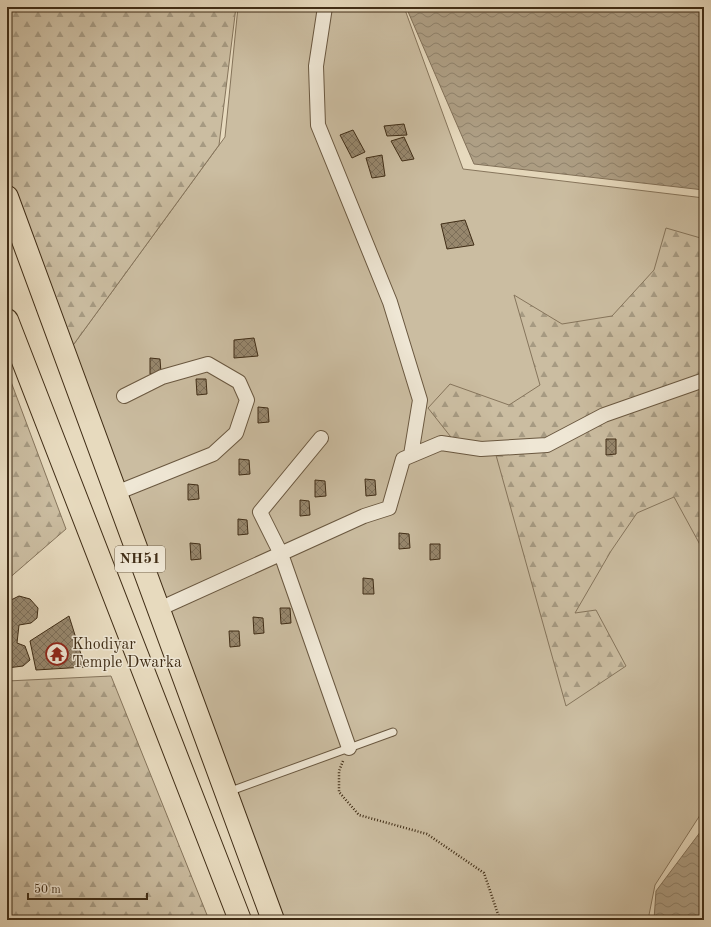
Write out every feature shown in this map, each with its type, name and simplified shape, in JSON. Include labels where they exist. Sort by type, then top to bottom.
[{"type":"highway","name":"NH51","points":[[7,197],[273,920]]},
{"type":"highway","name":"NH51","points":[[7,320],[240,920]]},
{"type":"street","points":[[325,7],[316,66],[318,125],[390,302],[420,400],[411,455]]},
{"type":"street","points":[[116,493],[213,454],[236,432],[247,400],[239,382],[208,364],[162,377],[124,396]]},
{"type":"street","points":[[159,609],[364,516],[389,508],[403,459],[411,455],[441,443],[480,449],[547,445],[604,415],[704,380]]},
{"type":"street","points":[[321,438],[260,512],[281,554],[349,748]]},
{"type":"lane","points":[[227,792],[393,732]]},
{"type":"path","points":[[349,748],[339,771],[339,792],[359,815],[427,834],[484,873],[500,920]]},
{"type":"green space","points":[[7,7],[236,7],[219,145],[71,348],[7,185]]},
{"type":"green space","points":[[238,7],[404,7],[463,169],[704,198],[704,809],[655,885],[648,920],[272,920],[71,348],[225,137]]},
{"type":"green space","points":[[666,228],[704,239],[704,552],[674,497],[637,513],[611,551],[575,613],[596,610],[626,666],[566,706],[494,448],[458,446],[428,408],[450,384],[509,405],[540,385],[514,295],[562,324],[612,316],[654,270]]},
{"type":"green space","points":[[7,371],[66,529],[7,580]]},
{"type":"green space","points":[[111,676],[209,920],[7,920],[7,681]]},
{"type":"water","points":[[406,7],[704,7],[704,190],[474,164]]},
{"type":"water","points":[[704,827],[704,920],[654,920],[656,891]]},
{"type":"building","points":[[404,124],[407,135],[387,136],[384,126]]},
{"type":"building","points":[[353,130],[365,152],[352,158],[340,135]]},
{"type":"building","points":[[404,137],[414,159],[402,161],[391,141]]},
{"type":"building","points":[[382,155],[385,176],[372,178],[366,158]]},
{"type":"building","points":[[465,220],[474,245],[447,249],[441,224]]},
{"type":"building","points":[[254,338],[258,356],[234,358],[234,340]]},
{"type":"building","points":[[150,358],[160,359],[161,373],[150,374]]},
{"type":"building","points":[[196,379],[206,379],[207,394],[197,395]]},
{"type":"building","points":[[258,407],[268,408],[269,422],[258,423]]},
{"type":"building","points":[[606,439],[616,439],[616,454],[606,455]]},
{"type":"building","points":[[239,459],[249,460],[250,474],[239,475]]},
{"type":"building","points":[[365,479],[375,480],[376,495],[366,496]]},
{"type":"building","points":[[315,480],[325,481],[326,496],[315,497]]},
{"type":"building","points":[[188,484],[198,485],[199,499],[188,500]]},
{"type":"building","points":[[300,500],[309,501],[310,515],[300,516]]},
{"type":"building","points":[[238,519],[247,520],[248,534],[238,535]]},
{"type":"building","points":[[399,533],[409,534],[410,548],[399,549]]},
{"type":"building","points":[[190,543],[200,544],[201,559],[191,560]]},
{"type":"building","points":[[430,544],[440,544],[440,559],[430,560]]},
{"type":"building","points":[[363,578],[373,579],[374,594],[363,594]]},
{"type":"building","name":"Khodiyar Temple Dwarka","points":[[19,596],[30,599],[38,608],[37,618],[31,623],[19,625],[17,643],[25,646],[30,660],[23,666],[7,668],[7,602]]},
{"type":"building","points":[[280,608],[290,608],[291,623],[281,624]]},
{"type":"building","name":"Khodiyar Temple Dwarka","points":[[69,616],[85,667],[36,670],[30,641]]},
{"type":"building","points":[[253,617],[263,618],[264,633],[254,634]]},
{"type":"building","points":[[229,631],[239,631],[240,646],[230,647]]},
{"type":"place","name":"Khodiyar Temple Dwarka","points":[[57,654]]}]
